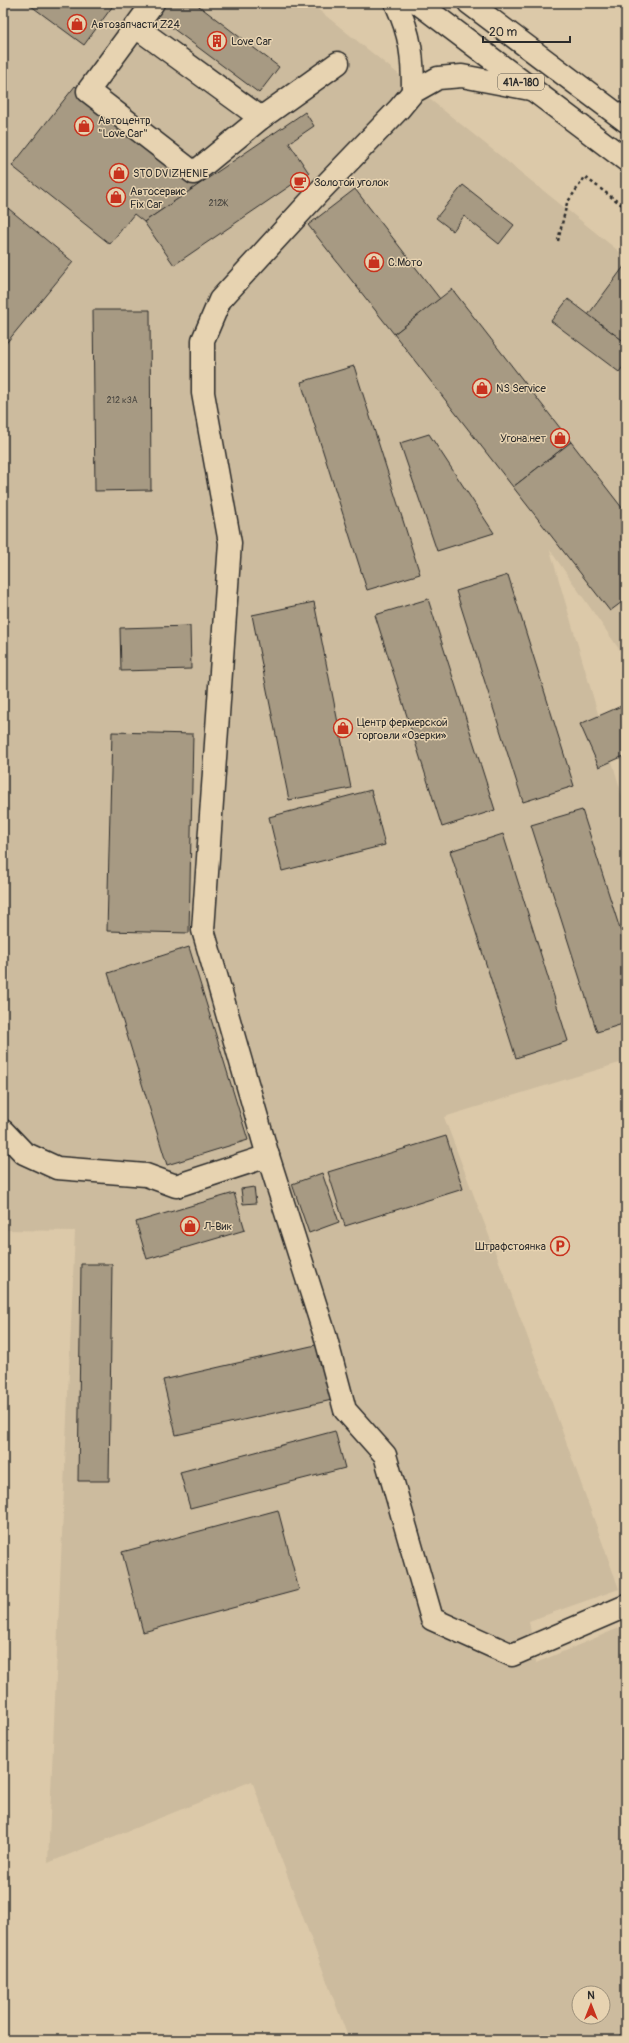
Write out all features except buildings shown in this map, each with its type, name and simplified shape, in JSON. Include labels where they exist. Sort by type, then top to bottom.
[{"type":"main road","points":[[153,3],[88,92],[194,173],[260,118],[338,63]]},
{"type":"main road","points":[[396,3],[409,36],[413,60],[413,92]]},
{"type":"main road","name":"41А-180","points":[[418,3],[626,160]]},
{"type":"main road","name":"41А-180","points":[[469,3],[626,121]]},
{"type":"main road","points":[[136,27],[260,118]]},
{"type":"main road","points":[[530,88],[462,76],[438,78],[413,92],[399,109],[318,193],[220,300],[204,340],[204,393],[230,544],[203,930],[268,1156],[325,1335],[345,1410],[385,1455],[432,1619],[512,1655],[626,1606]]},
{"type":"main road","points":[[3,1131],[24,1153],[58,1168],[146,1175],[176,1186],[268,1156]]},
{"type":"path","points":[[558,241],[567,203],[585,178],[626,208]]},
{"type":"shaded area","points":[[3,3],[310,3],[626,257],[626,659],[550,550],[626,809],[626,1061],[444,1117],[542,1375],[619,1589],[529,1621],[536,1663],[626,1625],[626,2040],[349,2040],[252,1781],[48,1863],[75,1231],[3,1230]]},
{"type":"place","name":"Автозапчасти Z24","points":[[77,24]]},
{"type":"place","name":"Love Car","points":[[217,41]]},
{"type":"place","name":"Автоцентр \"Love Car\"","points":[[84,126]]},
{"type":"place","name":"STO DVIZHENIE","points":[[119,173]]},
{"type":"place","name":"Золотой уголок","points":[[300,182]]},
{"type":"place","name":"Автосервис Fix Car","points":[[116,197]]},
{"type":"place","name":"С.Мото","points":[[374,262]]},
{"type":"place","name":"NS Service","points":[[482,388]]},
{"type":"place","name":"Угона.нет","points":[[560,438]]},
{"type":"place","name":"Центр фермерской торговли «Озерки»","points":[[343,728]]},
{"type":"place","name":"Л-Вик","points":[[190,1226]]},
{"type":"place","name":"Штрафстоянка","points":[[560,1246]]}]
